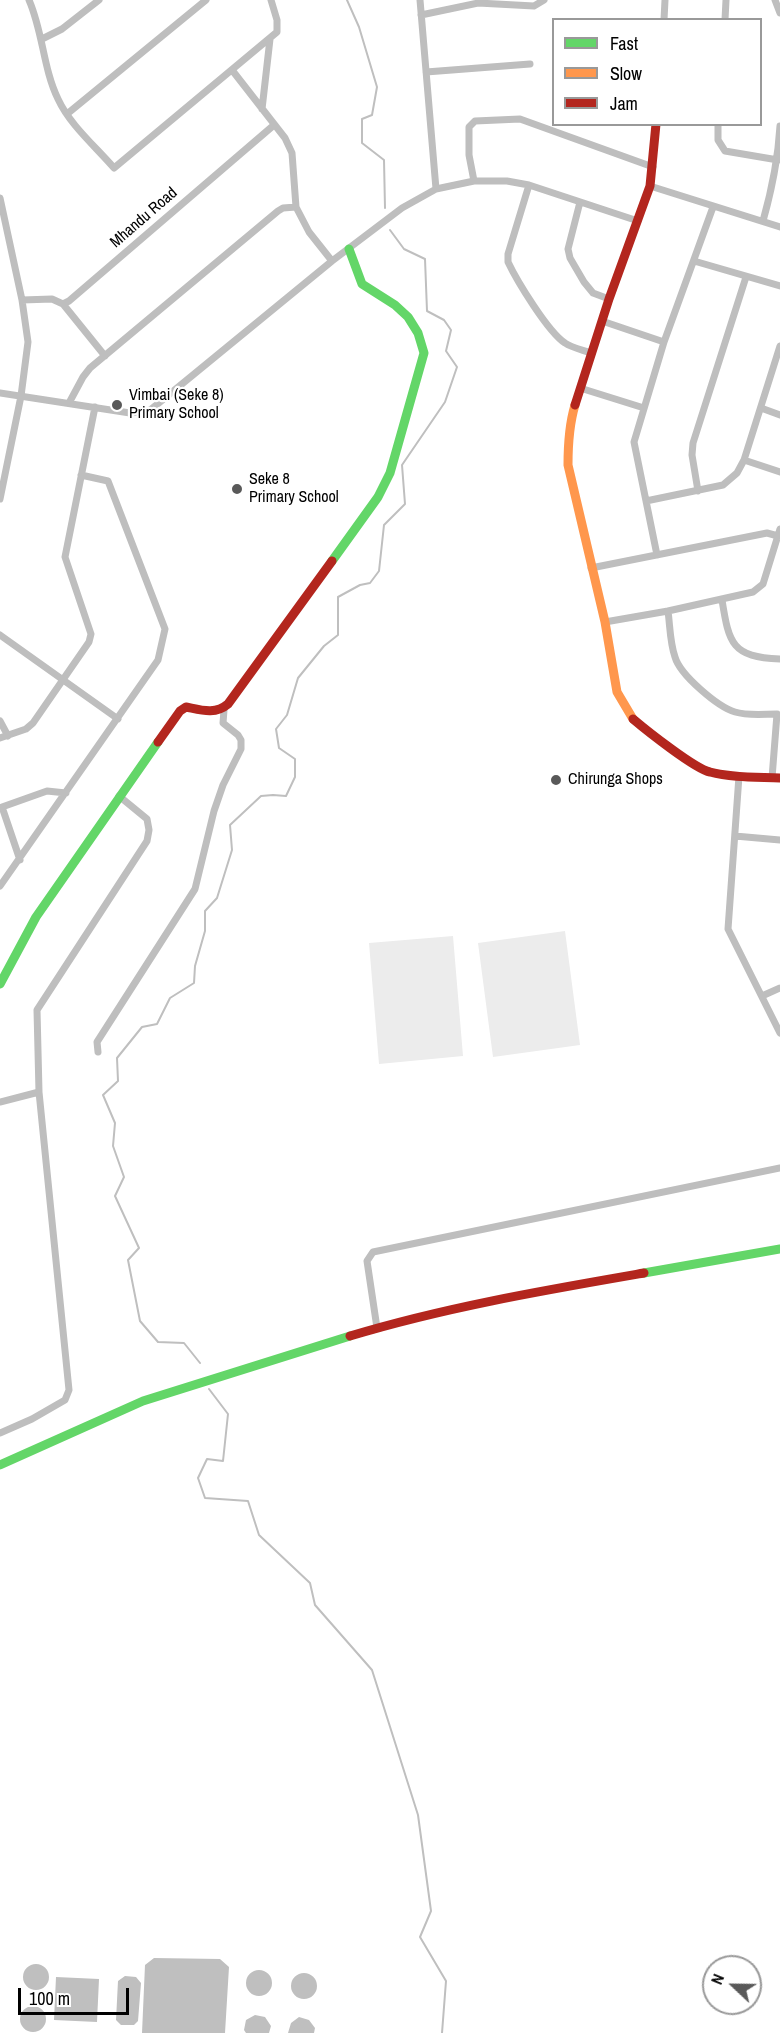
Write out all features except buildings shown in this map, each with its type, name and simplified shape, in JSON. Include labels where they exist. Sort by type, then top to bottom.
[{"type":"street","points":[[29,0],[58,99],[67,114],[114,168],[277,33],[278,27],[271,0]]},
{"type":"street","points":[[42,39],[62,29],[99,0]]},
{"type":"street","points":[[67,114],[206,0]]},
{"type":"street","points":[[420,0],[436,189]]},
{"type":"street","points":[[421,15],[478,3],[534,6],[544,0]]},
{"type":"street","points":[[664,18],[665,0]]},
{"type":"street","points":[[725,18],[726,0]]},
{"type":"street","points":[[775,0],[780,14]]},
{"type":"street","points":[[262,109],[270,39]]},
{"type":"street","points":[[426,72],[530,64]]},
{"type":"street","points":[[232,70],[285,138],[291,153],[296,207],[309,232],[332,261]]},
{"type":"street","points":[[474,181],[469,155],[469,128],[475,121],[500,119],[520,119],[653,167]]},
{"type":"street","name":"Mhandu Road","points":[[63,304],[274,125]]},
{"type":"street","points":[[656,126],[650,186],[609,298],[571,418],[568,465],[605,622],[617,692],[634,720],[692,763],[708,772],[776,778],[778,714],[747,714],[724,708],[684,674],[675,658],[668,612]]},
{"type":"street","points":[[718,126],[718,140],[725,151],[778,160]]},
{"type":"street","points":[[763,221],[778,160],[780,126]]},
{"type":"street","points":[[0,393],[130,413],[149,411],[332,261],[402,208],[436,189],[474,181],[507,181],[529,185],[638,221]]},
{"type":"street","points":[[529,185],[508,254],[508,262],[554,334],[567,345],[591,353]]},
{"type":"street","points":[[650,186],[780,227]]},
{"type":"street","points":[[0,198],[22,300],[28,342],[21,396],[4,464],[0,499]]},
{"type":"street","points":[[580,202],[568,249],[570,258],[593,293],[609,298]]},
{"type":"street","points":[[69,403],[83,377],[105,356],[278,211],[296,207]]},
{"type":"street","points":[[657,555],[634,442],[664,342],[713,207]]},
{"type":"street","points":[[98,1052],[97,1042],[195,889],[214,811],[223,785],[241,748],[238,735],[223,723],[224,710],[378,497],[396,455],[424,353],[411,318],[374,291],[366,288],[361,282],[349,249]]},
{"type":"street","points":[[694,261],[780,286]]},
{"type":"street","points":[[698,490],[692,454],[693,442],[746,276]]},
{"type":"street","points":[[22,300],[52,299],[63,304],[105,356]]},
{"type":"street","points":[[602,321],[664,342]]},
{"type":"street","points":[[646,501],[723,485],[731,480],[744,460],[780,346]]},
{"type":"street","points":[[580,388],[644,408]]},
{"type":"street","points":[[0,721],[4,737],[26,729],[33,723],[89,642],[91,634],[65,557],[95,407]]},
{"type":"street","points":[[760,408],[780,415]]},
{"type":"street","points":[[744,460],[780,472]]},
{"type":"street","points":[[0,886],[158,660],[165,630],[108,481],[81,475]]},
{"type":"street","points":[[591,568],[779,532],[763,584],[759,589],[668,612],[605,622]]},
{"type":"street","points":[[722,600],[731,639],[742,650],[754,657],[780,659]]},
{"type":"street","points":[[0,635],[118,719]]},
{"type":"street","points":[[0,984],[36,916],[180,711],[186,707],[217,712],[224,710]]},
{"type":"street","points":[[739,776],[728,929],[780,1033]]},
{"type":"street","points":[[20,860],[2,807],[47,791],[66,793]]},
{"type":"street","points":[[0,1433],[32,1419],[65,1400],[69,1390],[39,1092],[37,1010],[147,841],[149,830],[147,819],[119,796]]},
{"type":"street","points":[[735,836],[780,840]]},
{"type":"street","points":[[762,996],[780,988]]},
{"type":"street","points":[[0,1102],[39,1092]]},
{"type":"street","points":[[377,1328],[367,1261],[373,1252],[780,1168]]},
{"type":"street","points":[[0,1465],[143,1401],[377,1328],[503,1298],[780,1248]]},
{"type":"shaded area","points":[[565,931],[580,1045],[493,1057],[478,943]]},
{"type":"shaded area","points":[[453,936],[463,1056],[379,1064],[369,943]]},
{"type":"shaded area","points":[[154,1958],[220,1959],[229,1967],[225,2033],[142,2033],[145,1965]]},
{"type":"shaded area","points":[[36,1964],[45,1968],[49,1977],[45,1986],[36,1990],[27,1986],[23,1977],[27,1968]]},
{"type":"shaded area","points":[[259,1970],[268,1974],[272,1983],[268,1992],[259,1996],[250,1992],[246,1983],[250,1974]]},
{"type":"shaded area","points":[[304,1973],[313,1977],[317,1986],[313,1995],[304,1999],[295,1995],[291,1986],[295,1977]]},
{"type":"shaded area","points":[[125,1976],[136,1977],[141,1983],[138,2021],[134,2025],[121,2025],[116,2020],[118,1981]]},
{"type":"shaded area","points":[[56,1977],[99,1979],[97,2022],[54,2020]]},
{"type":"shaded area","points":[[33,2006],[42,2010],[46,2019],[42,2028],[33,2032],[24,2028],[20,2019],[24,2010]]},
{"type":"shaded area","points":[[255,2015],[265,2017],[271,2026],[269,2033],[246,2033],[244,2030],[246,2020]]},
{"type":"shaded area","points":[[299,2017],[309,2020],[315,2028],[314,2033],[288,2033],[291,2023]]},
{"type":"waterway","points":[[347,0],[359,27],[377,87],[372,115],[362,119],[362,143],[384,160],[385,208]]},
{"type":"waterway","points":[[200,1363],[184,1343],[158,1342],[140,1321],[128,1260],[139,1248],[115,1196],[124,1177],[113,1146],[115,1123],[103,1095],[118,1081],[117,1058],[142,1027],[157,1024],[170,998],[194,983],[195,966],[205,931],[205,911],[217,898],[232,850],[230,825],[261,796],[286,796],[295,777],[295,759],[279,748],[276,729],[287,715],[298,678],[324,646],[338,635],[338,597],[360,585],[370,583],[379,571],[384,525],[405,504],[402,465],[445,402],[457,367],[446,351],[451,330],[444,320],[427,311],[425,259],[404,249],[390,230]]},
{"type":"waterway","points":[[209,1389],[228,1414],[223,1461],[207,1459],[198,1478],[205,1498],[248,1501],[259,1535],[310,1583],[315,1605],[372,1670],[418,1815],[431,1911],[420,1937],[446,1981],[442,2033]]},
{"type":"traffic: fast","points":[[332,561],[378,497],[390,473],[424,353],[418,333],[408,317],[395,305],[362,284],[349,249]]},
{"type":"traffic: fast","points":[[0,984],[36,917],[158,742]]},
{"type":"traffic: fast","points":[[644,1273],[780,1249]]},
{"type":"traffic: fast","points":[[0,1465],[143,1401],[350,1336]]},
{"type":"traffic: slow","points":[[575,405],[569,435],[568,465],[605,622],[617,692],[633,719]]},
{"type":"traffic: jam","points":[[575,405],[609,299],[650,186],[656,126]]},
{"type":"traffic: jam","points":[[158,742],[180,711],[186,707],[213,711],[228,704],[332,561]]},
{"type":"traffic: jam","points":[[633,719],[693,764],[710,772],[745,777],[780,778]]},
{"type":"traffic: jam","points":[[350,1336],[459,1308],[644,1273]]},
{"type":"place","name":"Vimbai (Seke 8) Primary School","points":[[117,405]]},
{"type":"place","name":"Seke 8 Primary School","points":[[237,489]]},
{"type":"place","name":"Chirunga Shops","points":[[556,780]]}]
